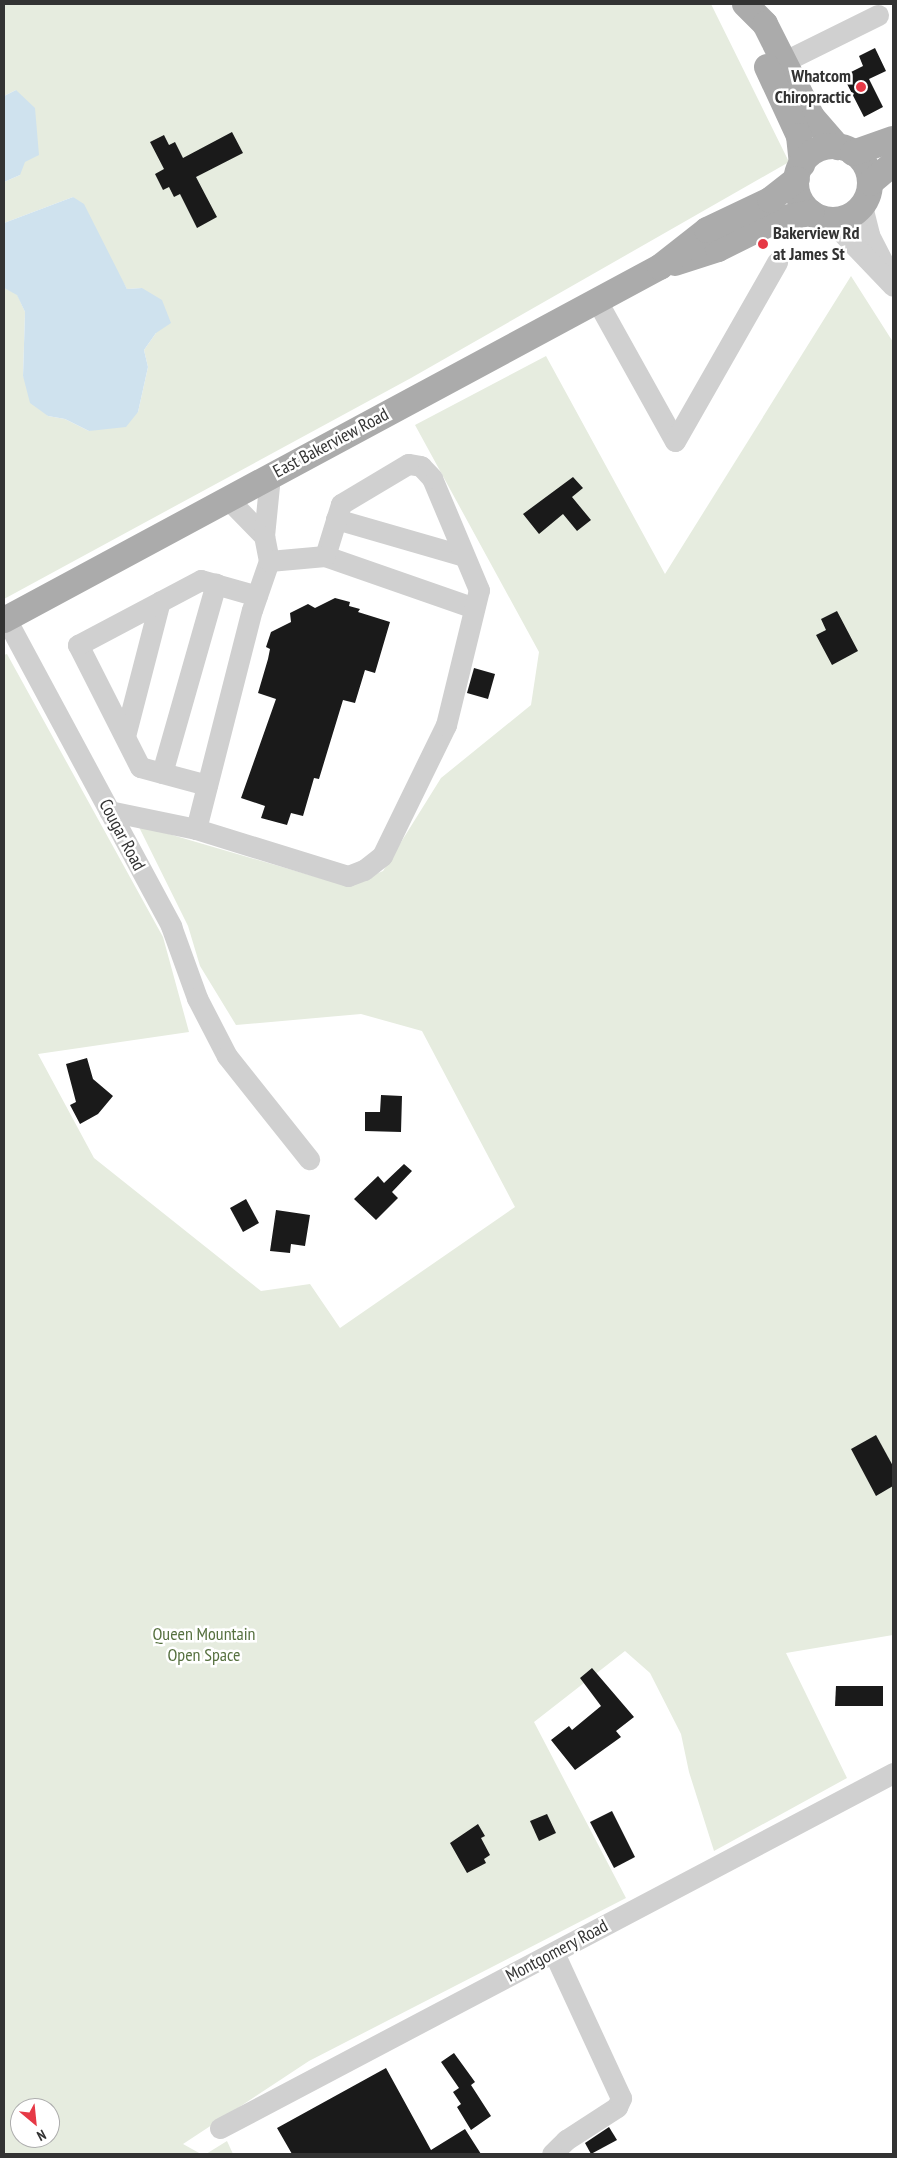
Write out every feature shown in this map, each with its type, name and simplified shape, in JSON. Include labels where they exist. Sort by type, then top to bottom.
[{"type":"main road","points":[[746,6],[751,32],[812,117],[846,150],[865,164],[866,195]]},
{"type":"main road","points":[[779,72],[799,136],[798,195],[821,216],[846,218],[893,164]]},
{"type":"main road","points":[[799,172],[821,149],[846,150],[893,139]]},
{"type":"main road","name":"East Bakerview Road","points":[[5,619],[660,267],[707,230],[770,200],[799,172]]},
{"type":"main road","name":"East Bakerview Road","points":[[660,267],[718,249],[779,219],[821,216]]},
{"type":"street","points":[[779,72],[878,15]]},
{"type":"street","points":[[866,195],[869,236],[885,262],[892,285]]},
{"type":"street","points":[[821,216],[892,285]]},
{"type":"street","points":[[597,301],[676,441],[777,262]]},
{"type":"street","points":[[109,811],[196,829],[348,876],[382,856],[446,725],[479,590],[432,478],[421,466],[408,464],[341,504],[325,556]]},
{"type":"street","points":[[196,829],[257,596],[269,560],[264,536],[270,476]]},
{"type":"street","points":[[228,499],[264,536]]},
{"type":"street","points":[[336,519],[464,556]]},
{"type":"street","points":[[269,560],[325,556],[474,608]]},
{"type":"street","points":[[208,785],[140,767],[78,645],[201,580],[257,596]]},
{"type":"street","points":[[162,773],[216,584]]},
{"type":"street","points":[[125,736],[160,601]]},
{"type":"street","name":"Cougar Road","points":[[5,619],[170,926],[197,998],[227,1056],[309,1158]]},
{"type":"street","name":"Montgomery Road","points":[[220,2128],[893,1773]]},
{"type":"street","points":[[552,2154],[566,2140],[617,2107],[621,2098],[554,1953]]},
{"type":"green space","points":[[4,4],[711,4],[789,162],[411,378],[4,599],[4,288],[17,294],[25,312],[23,376],[48,416],[65,419],[89,431],[138,412],[148,367],[144,350],[156,333],[142,288],[127,289],[73,197],[4,223],[4,182],[20,175],[16,90],[4,96]]},
{"type":"green space","name":"Queen Mountain Open Space","points":[[851,276],[893,342],[893,1635],[786,1653],[847,1778],[714,1851],[689,1772],[681,1734],[650,1673],[625,1651],[534,1722],[626,1898],[309,2061],[183,2144],[201,2154],[4,2154],[4,655],[7,654],[163,937],[189,1032],[38,1054],[94,1158],[261,1291],[310,1284],[340,1328],[515,1207],[422,1031],[361,1014],[236,1025],[200,966],[188,926],[138,825],[347,886],[383,871],[441,778],[531,705],[539,652],[415,425],[546,356],[665,574]]},
{"type":"green space","points":[[227,2141],[233,2154],[206,2154]]},
{"type":"water","points":[[16,90],[35,108],[39,155],[25,162],[20,175],[4,182],[4,96]]},
{"type":"water","points":[[73,197],[84,204],[127,289],[142,288],[162,300],[171,323],[156,333],[144,350],[148,367],[138,412],[126,427],[89,431],[65,419],[48,416],[30,403],[23,376],[25,312],[17,295],[4,288],[4,223]]},
{"type":"building","name":"Whatcom Chiropractic","points":[[875,48],[886,71],[869,79],[883,107],[864,117],[843,76],[863,66],[859,56]]},
{"type":"building","points":[[232,132],[243,153],[196,177],[217,217],[197,228],[180,194],[174,197],[169,187],[163,190],[155,174],[164,169],[150,142],[164,135],[169,145],[175,142],[183,158]]},
{"type":"building","points":[[573,477],[583,488],[572,497],[591,520],[577,531],[563,514],[539,534],[523,514]]},
{"type":"building","points":[[335,598],[350,602],[349,606],[360,609],[358,612],[390,622],[375,673],[365,670],[355,703],[343,700],[319,779],[314,778],[303,816],[291,813],[287,825],[261,818],[265,806],[241,798],[276,699],[258,693],[268,659],[270,649],[266,647],[271,632],[291,622],[290,613],[308,604],[315,608]]},
{"type":"building","points":[[837,611],[858,651],[832,665],[816,635],[826,630],[821,619]]},
{"type":"building","points":[[474,668],[495,674],[488,699],[467,693]]},
{"type":"building","points":[[87,1058],[93,1079],[113,1096],[98,1114],[80,1124],[70,1105],[76,1102],[66,1064]]},
{"type":"building","points":[[381,1095],[402,1096],[401,1132],[365,1131],[365,1112],[380,1112]]},
{"type":"building","points":[[404,1164],[412,1171],[392,1192],[398,1198],[376,1220],[354,1199],[378,1176],[384,1183]]},
{"type":"building","points":[[246,1199],[259,1223],[243,1232],[230,1208]]},
{"type":"building","points":[[276,1210],[310,1215],[305,1246],[291,1244],[290,1253],[270,1251]]},
{"type":"building","points":[[876,1435],[893,1466],[893,1486],[876,1496],[851,1449]]},
{"type":"building","points":[[592,1668],[634,1717],[616,1731],[621,1737],[575,1770],[551,1740],[569,1726],[572,1730],[601,1706],[580,1678]]},
{"type":"building","points":[[836,1686],[883,1686],[883,1706],[835,1706]]},
{"type":"building","points":[[612,1811],[635,1857],[614,1868],[590,1822]]},
{"type":"building","points":[[547,1814],[556,1833],[539,1841],[530,1821]]},
{"type":"building","points":[[478,1824],[485,1836],[481,1838],[490,1855],[484,1859],[486,1863],[467,1873],[450,1843]]},
{"type":"building","points":[[454,2053],[475,2082],[471,2085],[491,2116],[471,2130],[457,2107],[461,2104],[453,2092],[459,2088],[441,2062]]},
{"type":"building","points":[[386,2068],[431,2150],[465,2129],[481,2154],[292,2154],[277,2128]]},
{"type":"building","points":[[609,2127],[617,2140],[591,2154],[585,2143]]},
{"type":"place","name":"Whatcom Chiropractic","points":[[861,87]]},
{"type":"place","name":"Bakerview Rd at James St","points":[[763,244]]}]
